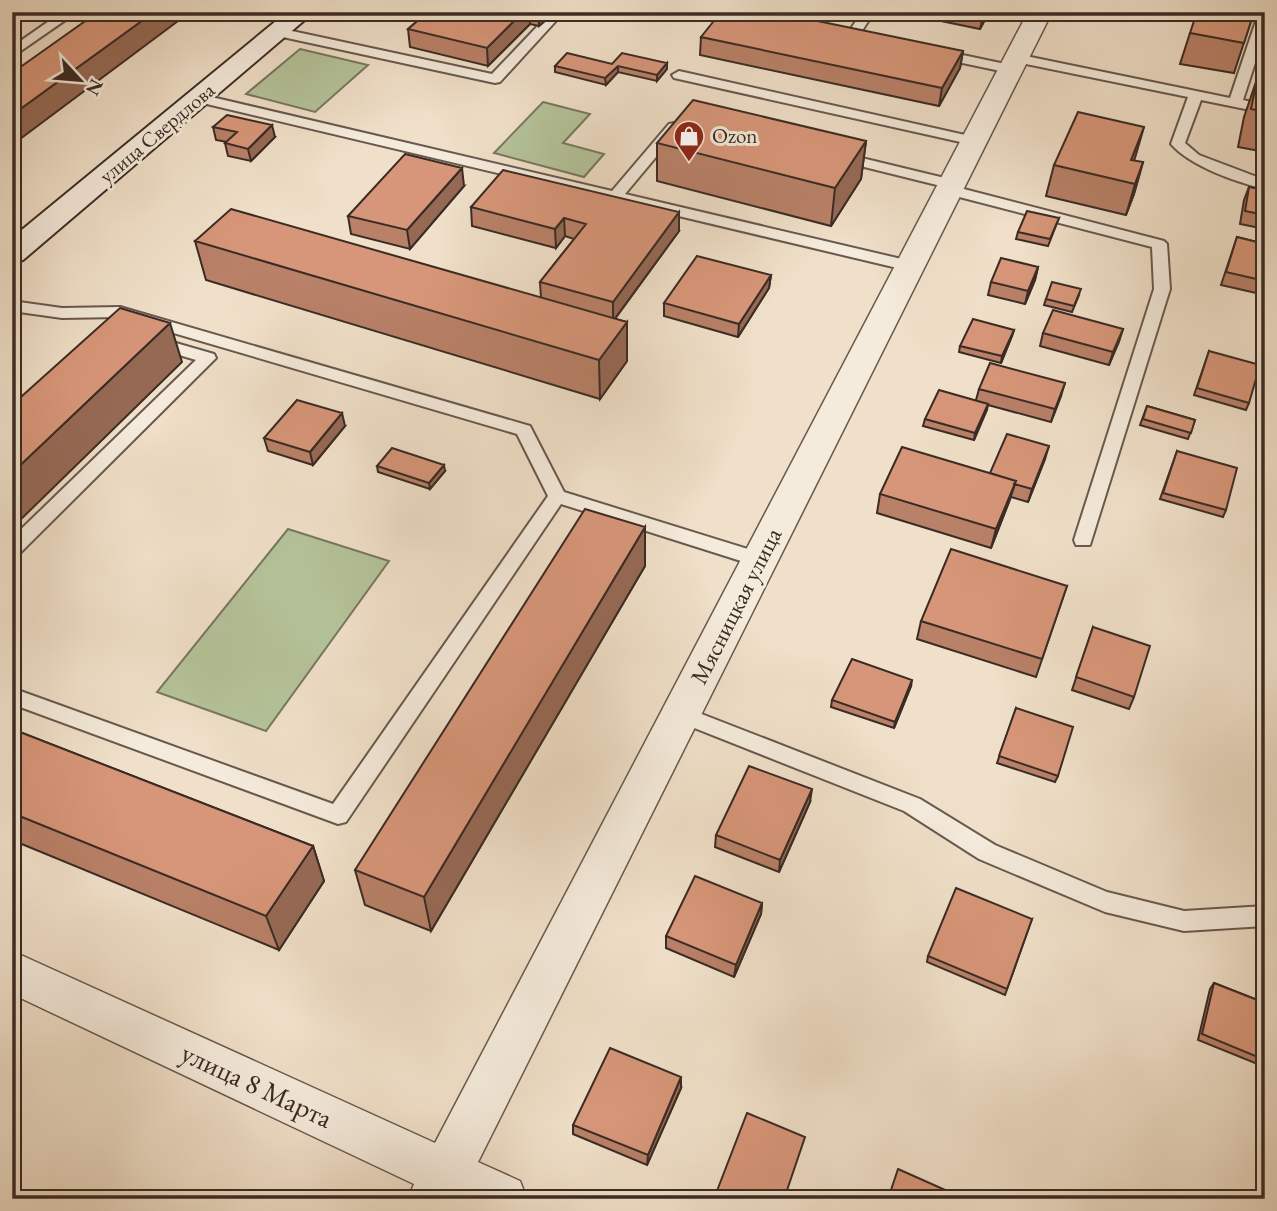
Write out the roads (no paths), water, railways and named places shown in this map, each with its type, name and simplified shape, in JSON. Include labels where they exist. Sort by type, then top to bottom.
[{"type":"street","name":"улица Свердлова","points":[[12,254],[302,12]]},
{"type":"street","name":"Мясницкая улица","points":[[440,1186],[1040,12]]},
{"type":"street","name":"улица 8 Марта","points":[[12,972],[440,1186],[502,1199]]},
{"type":"lane","points":[[12,53],[71,12]]},
{"type":"lane","points":[[278,32],[495,79],[558,12]]},
{"type":"lane","points":[[868,12],[846,35],[878,42]]},
{"type":"lane","points":[[1235,103],[1265,12]]},
{"type":"lane","points":[[931,53],[1013,64],[1265,108]]},
{"type":"lane","points":[[680,75],[974,141]]},
{"type":"lane","points":[[1196,95],[1178,144],[1194,158],[1265,185]]},
{"type":"lane","points":[[200,97],[910,266]]},
{"type":"lane","points":[[616,196],[677,124],[684,120]]},
{"type":"lane","points":[[827,153],[1159,244],[1162,289],[1083,540]]},
{"type":"lane","points":[[12,306],[62,313],[115,329]]},
{"type":"lane","points":[[62,313],[120,312],[524,430],[557,496],[760,560]]},
{"type":"lane","points":[[12,549],[208,358],[141,338]]},
{"type":"lane","points":[[12,696],[338,815],[557,496]]},
{"type":"lane","points":[[681,714],[912,806],[987,852],[1105,902],[1184,921],[1265,916]]},
{"type":"place","name":"Ozon","points":[[689,163]]}]
